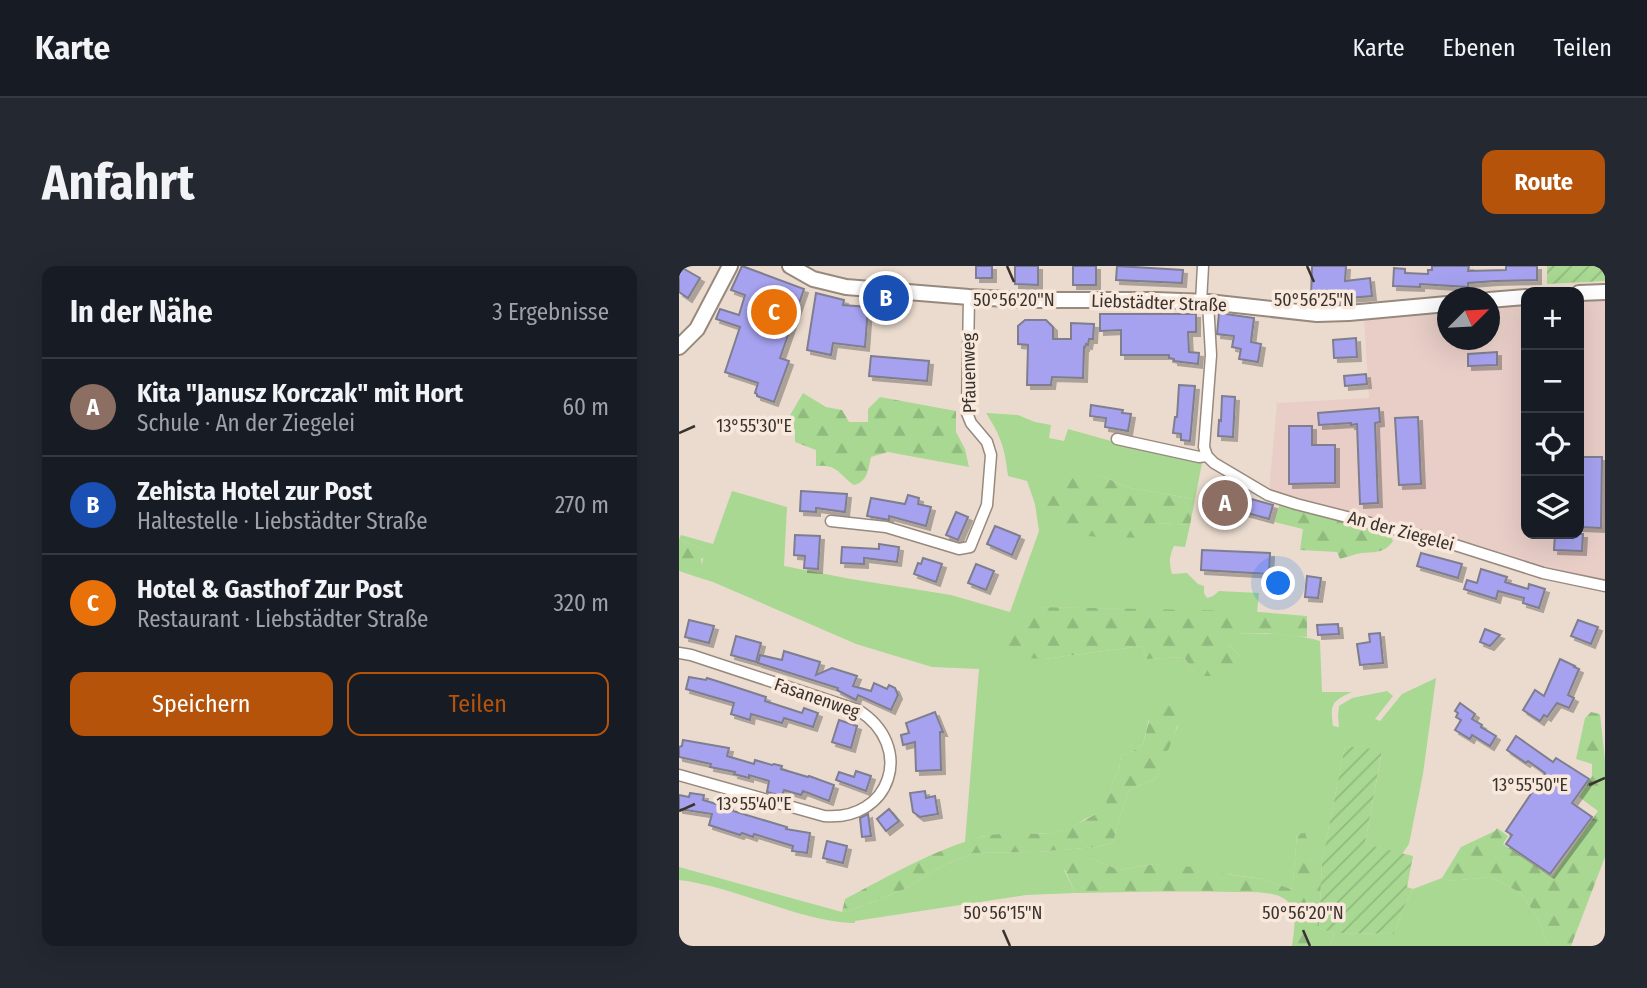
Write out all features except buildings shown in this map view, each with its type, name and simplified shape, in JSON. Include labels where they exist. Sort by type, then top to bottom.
[{"type":"main road","points":[[679,347],[697,329],[730,266]]},
{"type":"main road","name":"Liebstädter Straße","points":[[790,266],[813,279],[846,287],[969,297],[1204,302],[1317,314],[1437,305]]},
{"type":"main road","points":[[1584,293],[1605,292]]},
{"type":"main road","points":[[1500,299],[1521,297]]},
{"type":"street","points":[[1203,266],[1204,302],[1211,355],[1204,447],[1207,456]]},
{"type":"street","name":"Pfauenweg","points":[[831,522],[887,527],[959,550],[970,547],[987,505],[991,455],[986,442],[971,423],[967,413],[969,297]]},
{"type":"street","name":"An der Ziegelei","points":[[1117,439],[1199,457],[1207,456],[1214,463],[1277,498],[1452,544],[1543,573],[1605,586]]},
{"type":"street","name":"Fasanenweg","points":[[679,653],[858,710],[880,729],[887,742],[891,762],[886,785],[872,803],[855,813],[831,816],[679,775]]},
{"type":"shaded area","points":[[1605,298],[1605,581],[1545,568],[1454,540],[1269,491],[1277,403],[1369,398],[1364,317],[1437,310],[1437,350],[1500,350],[1500,305],[1521,303],[1521,539],[1584,539],[1584,299]]},
{"type":"green space","points":[[1547,266],[1605,266],[1605,281],[1547,284]]},
{"type":"green space","points":[[803,393],[826,407],[842,410],[849,422],[868,422],[868,409],[880,397],[956,411],[956,432],[965,449],[969,467],[888,452],[871,457],[865,478],[854,485],[833,468],[816,466],[816,450],[795,442],[795,433],[785,424]]},
{"type":"green space","points":[[986,413],[1018,415],[1051,425],[1049,438],[1064,441],[1068,429],[1111,441],[1200,459],[1202,463],[1195,499],[1130,488],[1099,475],[1157,523],[1190,525],[1185,547],[1174,546],[1172,550],[1172,574],[1187,573],[1204,586],[1207,598],[1219,591],[1259,593],[1257,612],[1038,607],[1044,659],[1142,646],[1147,659],[1184,657],[1196,675],[1239,655],[1229,645],[1233,634],[1277,634],[1309,638],[1320,641],[1322,692],[1352,692],[1336,701],[1332,708],[1333,726],[1339,727],[1339,706],[1352,698],[1387,691],[1393,696],[1375,719],[1380,721],[1402,694],[1436,678],[1423,774],[1409,844],[1402,854],[1365,844],[1382,751],[1345,746],[1322,861],[1308,859],[1308,852],[1297,834],[1291,889],[1263,879],[1154,864],[1119,870],[1091,858],[1059,859],[1075,893],[1026,895],[851,923],[807,916],[722,889],[679,880],[679,867],[842,912],[852,910],[905,889],[940,867],[974,853],[1036,852],[1113,843],[1129,790],[1156,778],[1178,726],[1149,719],[1143,744],[1121,756],[1105,810],[1072,828],[1052,833],[984,836],[965,842],[979,669],[932,667],[856,644],[700,578],[706,550],[679,539],[681,535],[713,544],[732,491],[787,507],[784,566],[951,595],[1010,612],[1039,531],[1035,504],[1027,481],[1008,476],[1001,443]]},
{"type":"green space","points":[[1058,475],[1099,475],[1130,488],[1195,499],[1190,525],[1158,523],[1154,538],[1084,536],[1058,530],[1046,521],[1044,507]]},
{"type":"green space","points":[[1280,503],[1290,508],[1389,533],[1393,541],[1387,548],[1379,551],[1340,559],[1337,552],[1300,550],[1303,529],[1274,522]]},
{"type":"green space","points":[[679,539],[706,550],[707,555],[701,559],[703,571],[700,578],[679,571]]},
{"type":"green space","points":[[1038,607],[1247,611],[1307,616],[1307,637],[1265,633],[1234,634],[1229,645],[1239,655],[1238,664],[1223,674],[1214,676],[1196,675],[1184,657],[1147,659],[1142,646],[1044,659],[1013,657],[999,641],[1008,629]]},
{"type":"green space","points":[[1174,705],[1180,714],[1156,778],[1129,790],[1113,843],[1036,852],[974,853],[940,867],[905,889],[842,912],[845,899],[911,864],[963,842],[989,835],[1051,833],[1072,827],[1104,810],[1121,756],[1143,744],[1153,706]]},
{"type":"green space","points":[[1591,712],[1600,714],[1605,761],[1605,857],[1571,946],[1548,946],[1540,922],[1521,893],[1490,877],[1449,881],[1442,878],[1461,847],[1497,828],[1508,836],[1503,844],[1552,877],[1598,811],[1579,797],[1592,776],[1592,764],[1576,759],[1585,718]]},
{"type":"green space","points":[[1345,746],[1382,750],[1365,844],[1413,856],[1407,887],[1413,889],[1394,934],[1334,933],[1319,928],[1322,861]]},
{"type":"green space","points":[[1305,833],[1310,848],[1308,859],[1322,861],[1319,928],[1334,933],[1330,946],[1292,946],[1293,912],[1287,901],[1276,895],[1251,892],[1075,893],[1065,870],[1056,866],[1059,859],[1076,856],[1091,858],[1119,870],[1154,864],[1192,867],[1263,879],[1291,889],[1297,834]]},
{"type":"green space","points":[[1490,877],[1521,893],[1540,922],[1548,946],[1330,946],[1334,933],[1394,934],[1413,889],[1442,878],[1449,881]]},
{"type":"place","name":"Zehista Hotel zur Post","points":[[886,298]]},
{"type":"place","name":"Hotel & Gasthof Zur Post","points":[[774,312]]},
{"type":"place","name":"Kita \"Janusz Korczak\" mit Hort","points":[[1225,503]]}]
